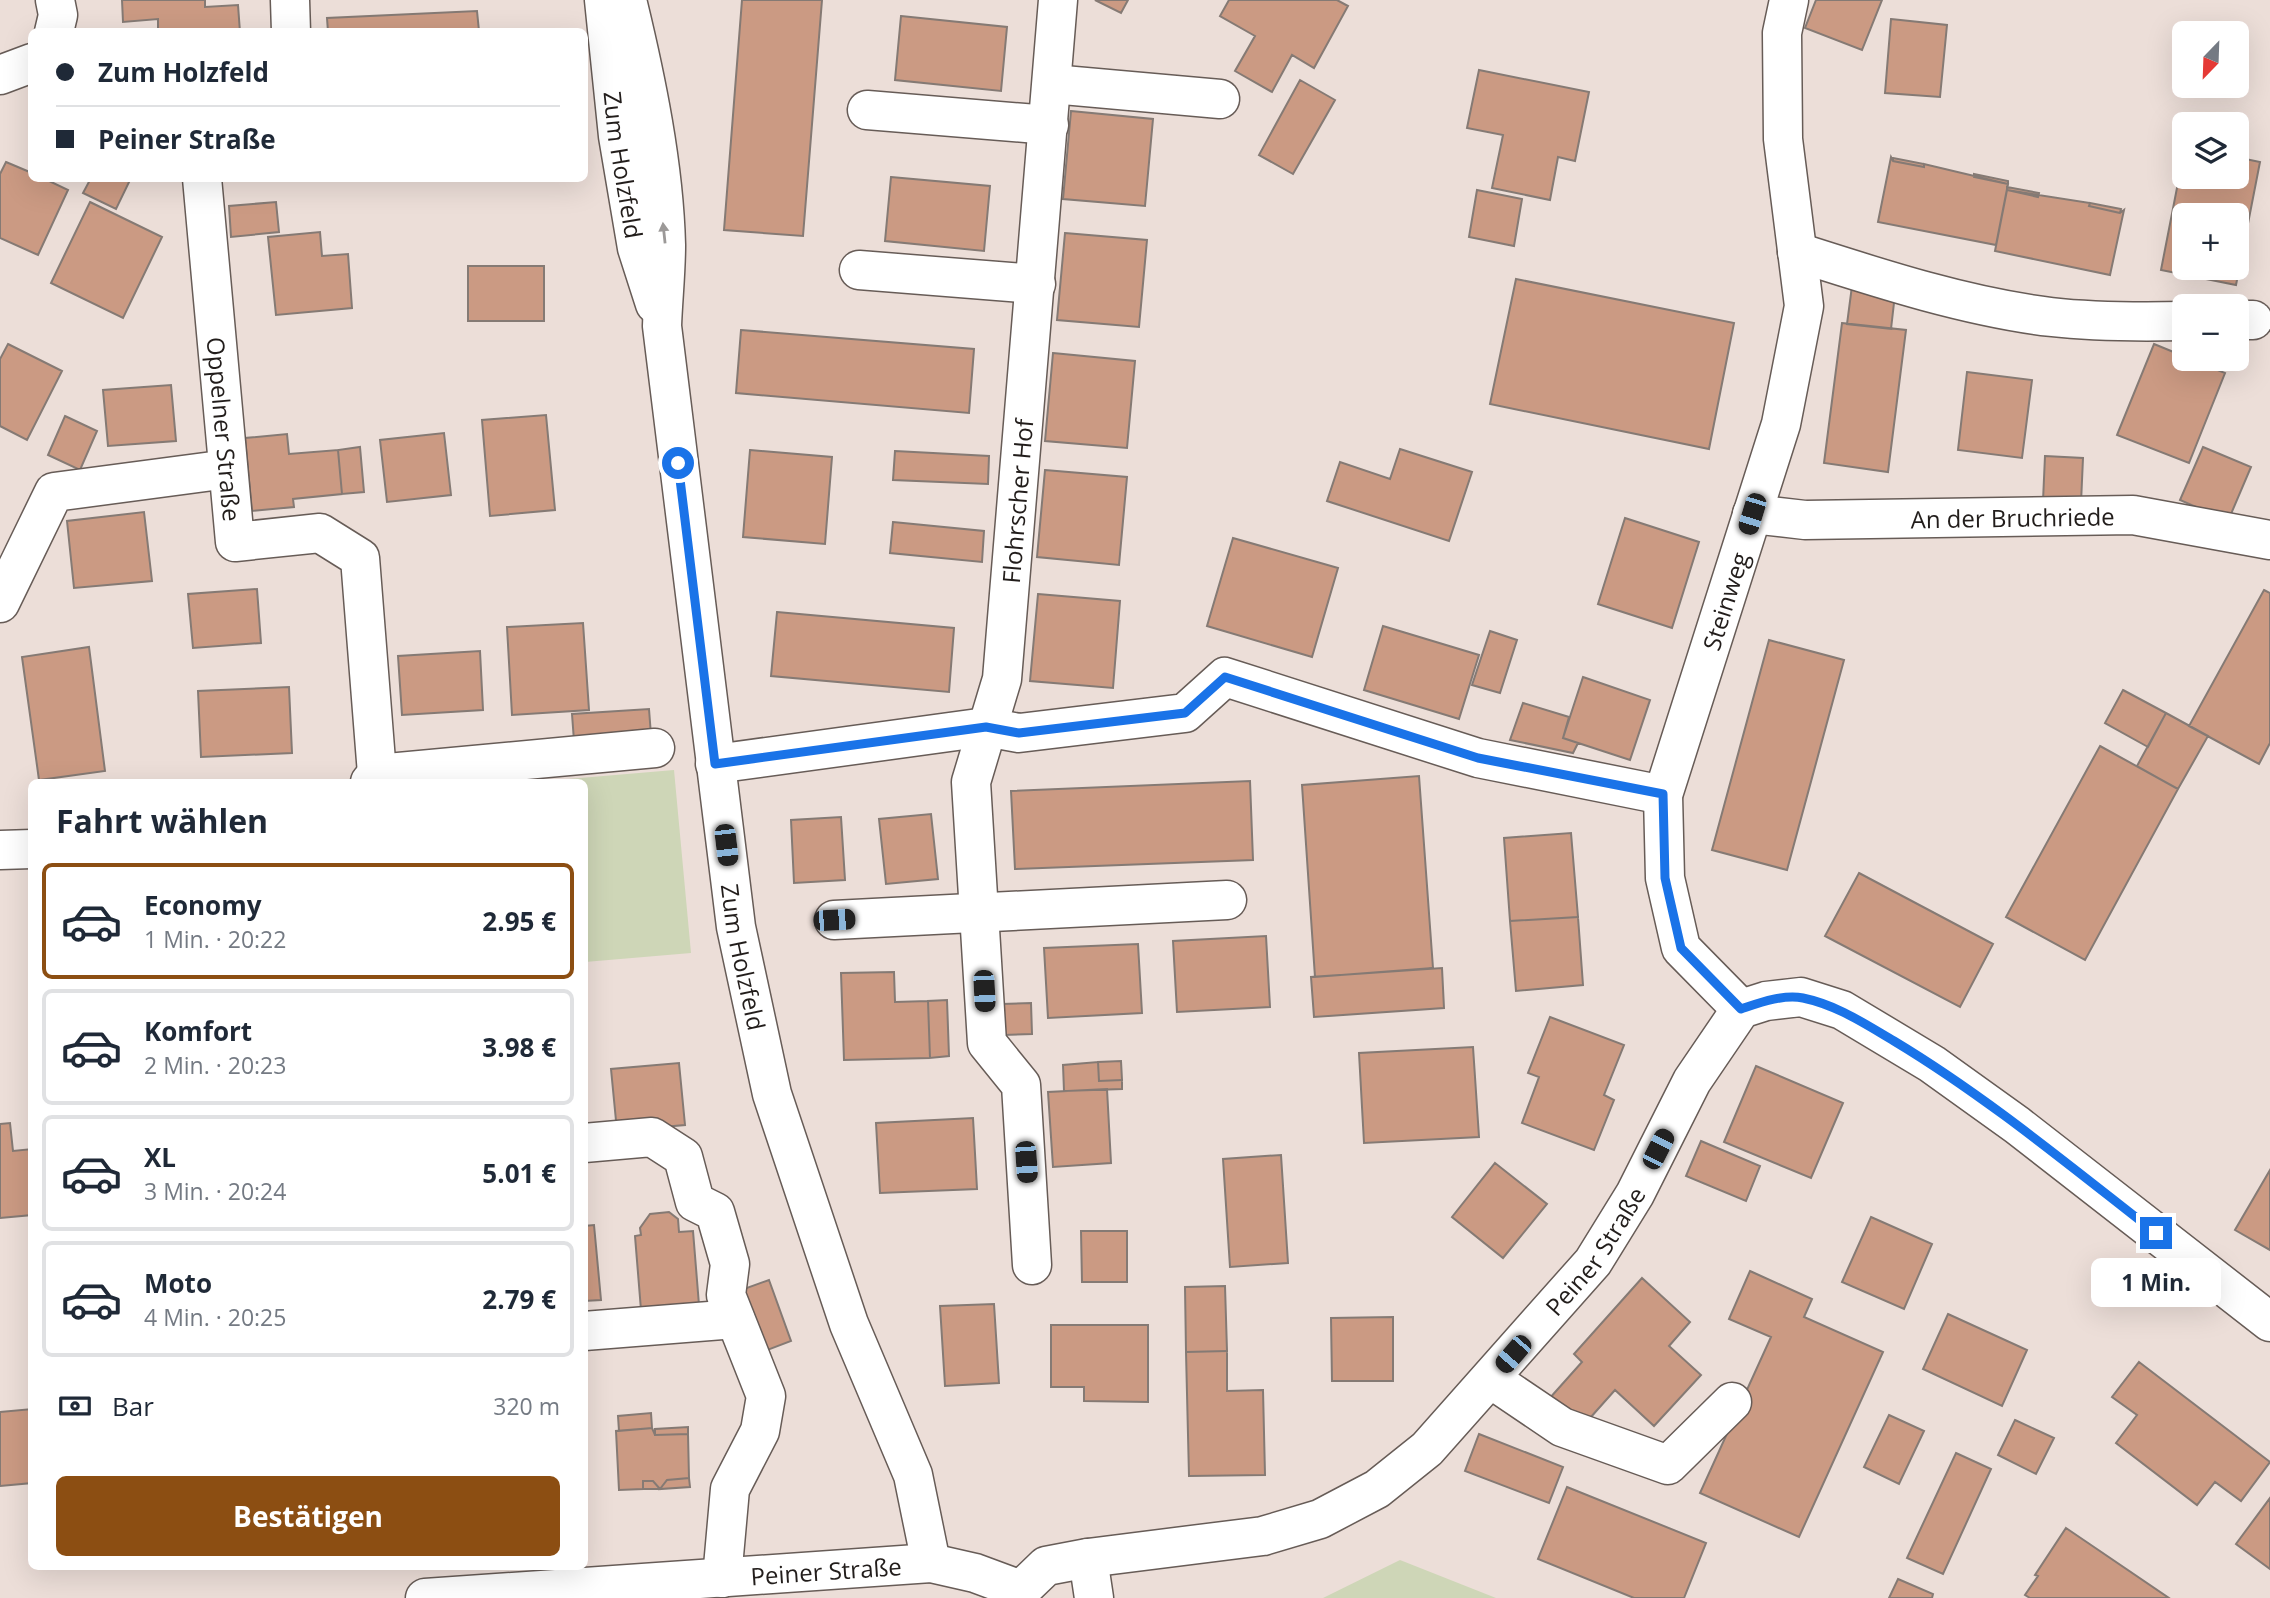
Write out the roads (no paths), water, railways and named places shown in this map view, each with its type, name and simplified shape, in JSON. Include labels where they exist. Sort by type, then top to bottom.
[{"type":"street","points":[[55,0],[58,15],[55,28]]},
{"type":"street","points":[[290,0],[291,28]]},
{"type":"street","name":"Zum Holzfeld","points":[[604,0],[618,136],[637,248],[662,326]]},
{"type":"street","name":"Zum Holzfeld","points":[[627,0],[644,73],[666,245],[662,326],[736,927],[772,1094],[849,1324],[913,1475],[932,1563]]},
{"type":"street","name":"Flohrscher Hof","points":[[1032,1265],[1021,1085],[987,1043],[971,782],[1002,679],[1058,0]]},
{"type":"street","name":"Steinweg","points":[[1741,1009],[1681,948],[1665,878],[1663,794],[1781,424],[1804,306],[1783,139],[1782,33],[1789,0]]},
{"type":"street","points":[[0,75],[28,64]]},
{"type":"street","points":[[1052,84],[1220,99]]},
{"type":"street","points":[[867,110],[1049,125]]},
{"type":"street","name":"Oppelner Straße","points":[[202,182],[235,542],[320,533],[360,558],[374,778],[655,748]]},
{"type":"street","points":[[1797,252],[1880,278],[2048,316],[2114,322],[2172,321]]},
{"type":"street","points":[[859,270],[1036,284]]},
{"type":"street","points":[[0,603],[54,492],[228,469]]},
{"type":"street","name":"An der Bruchriede","points":[[1752,514],[1805,520],[2133,515],[2270,540]]},
{"type":"street","points":[[715,764],[986,727],[1019,733],[1185,713],[1225,677],[1478,758],[1663,794]]},
{"type":"street","points":[[0,850],[28,849]]},
{"type":"street","points":[[834,920],[1227,900]]},
{"type":"street","points":[[1741,1009],[1766,1000],[1801,997],[1842,1010],[1931,1064],[2017,1125],[2270,1322]]},
{"type":"street","name":"Peiner Straße","points":[[425,1598],[932,1563],[975,1573],[1021,1594],[1046,1566],[1088,1558],[1263,1536],[1320,1519],[1377,1489],[1427,1449],[1593,1262],[1635,1194],[1692,1081],[1741,1009]]},
{"type":"street","points":[[588,1143],[652,1137],[682,1157],[695,1202],[715,1212],[730,1264],[726,1295],[766,1396],[760,1431],[730,1489],[722,1578]]},
{"type":"street","points":[[588,1331],[735,1319]]},
{"type":"street","points":[[1491,1379],[1562,1427],[1668,1465],[1732,1402]]},
{"type":"street","points":[[1088,1558],[1094,1598]]}]
